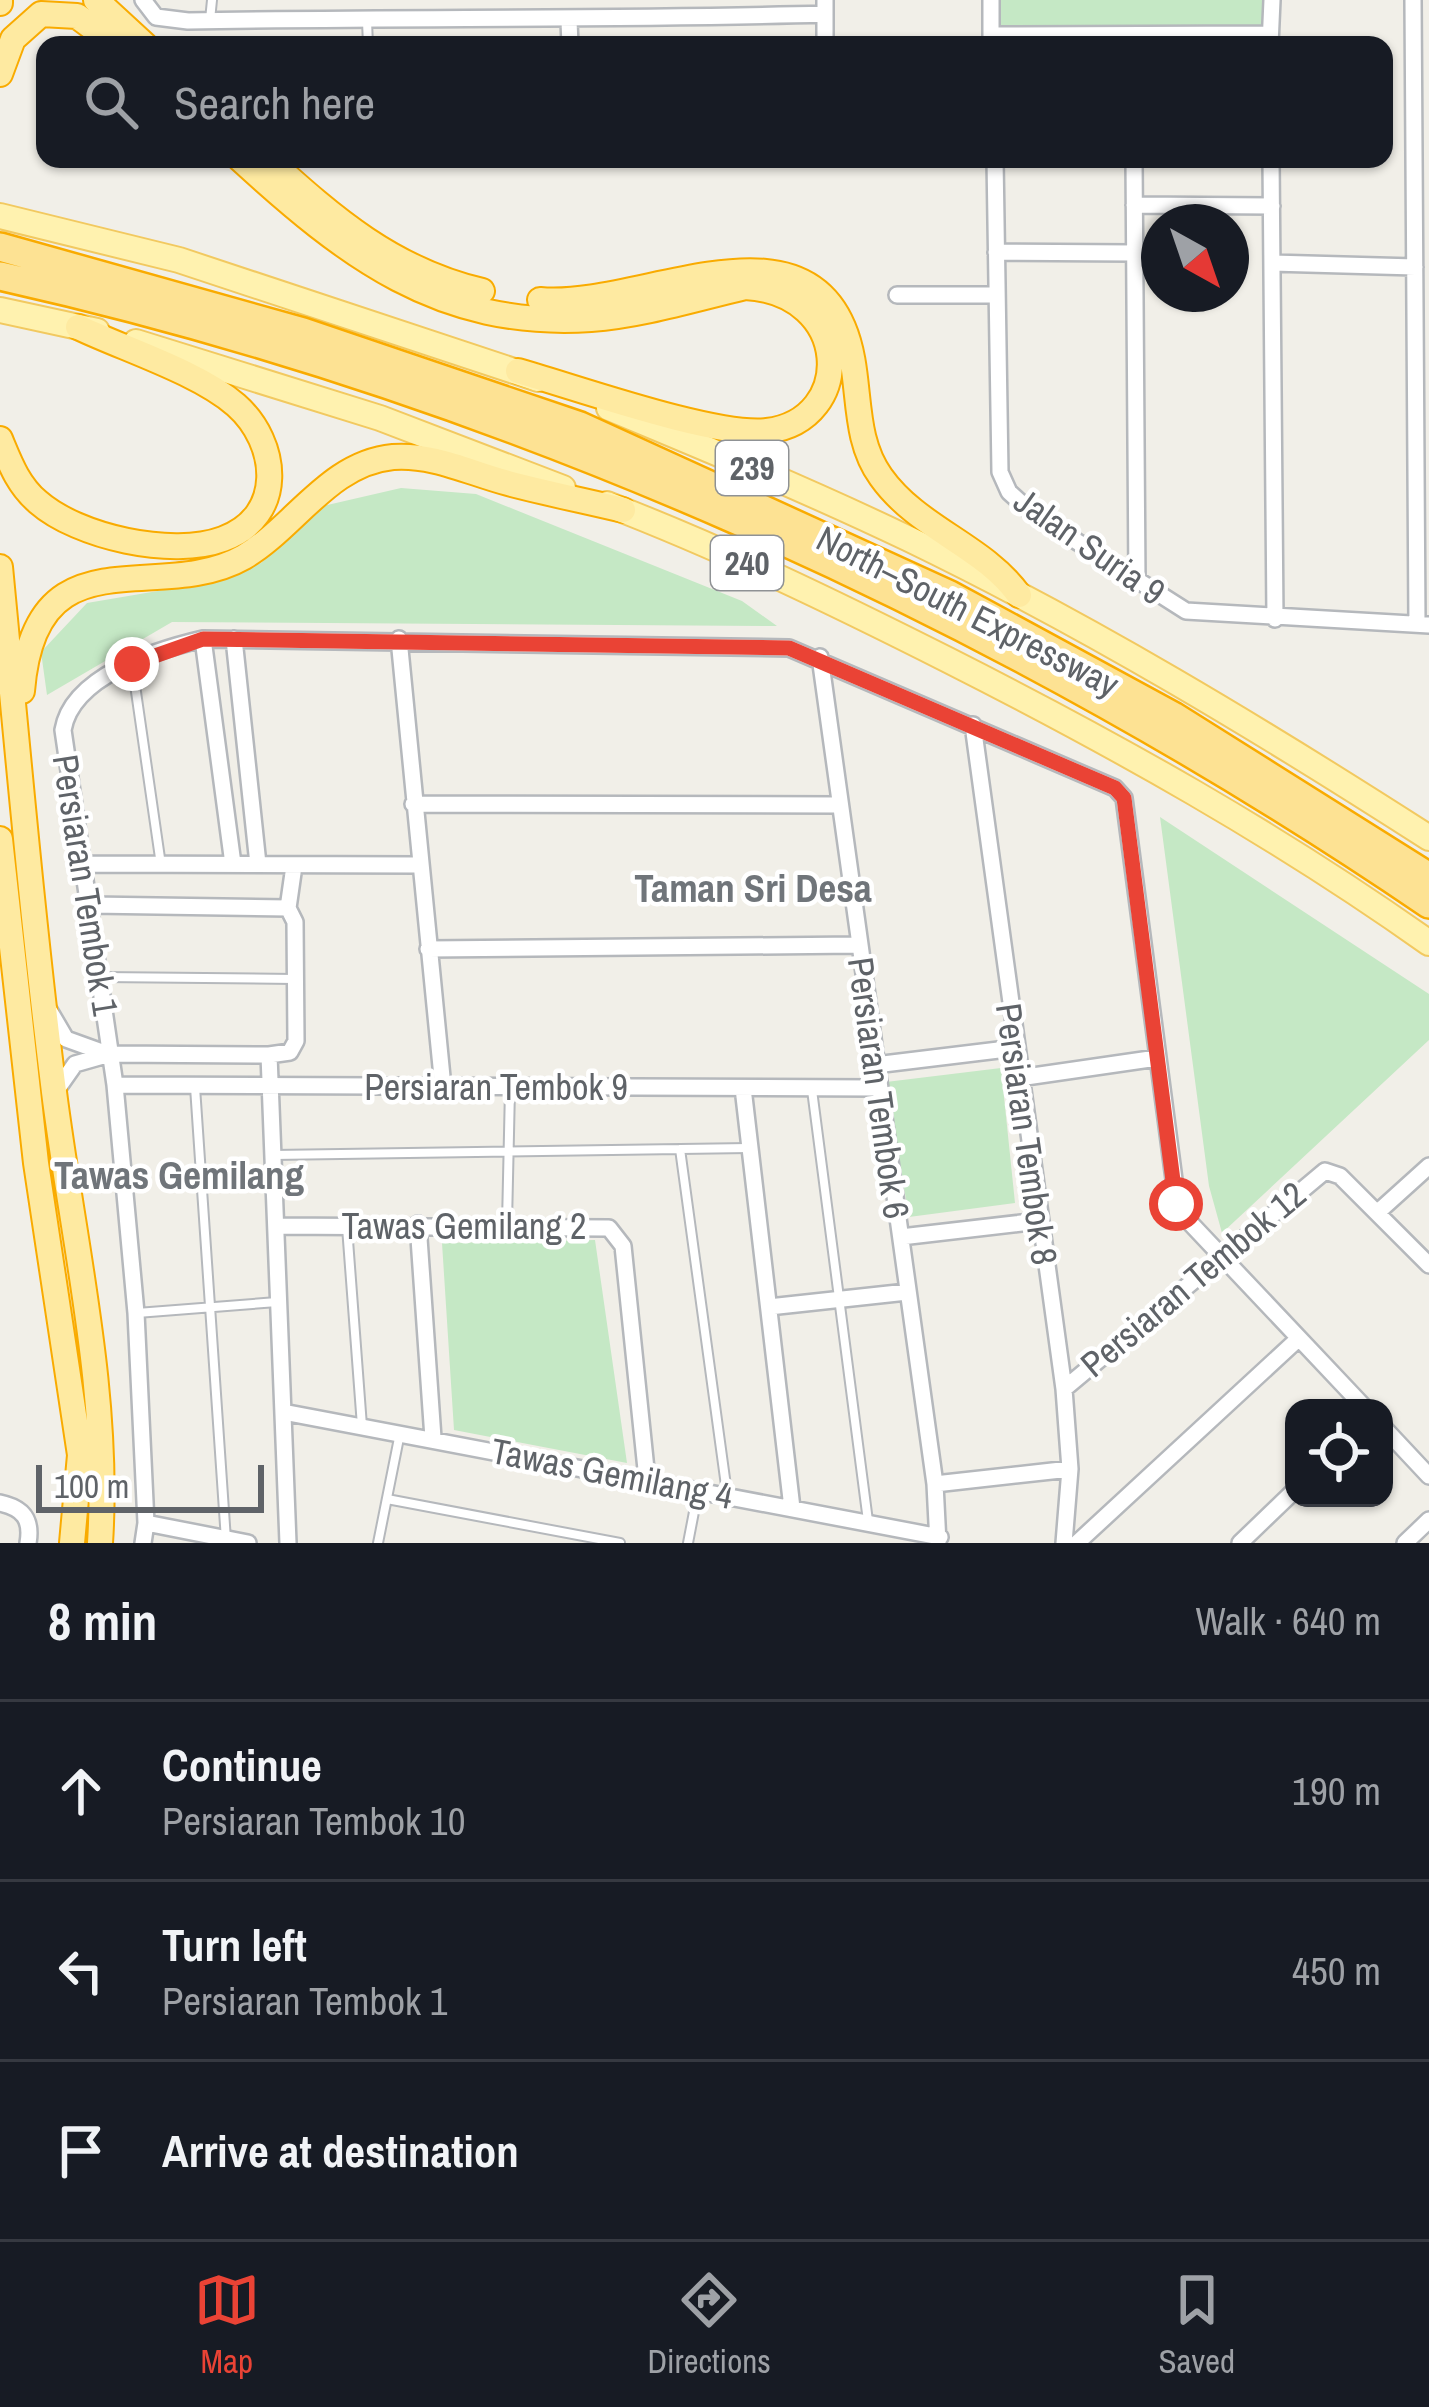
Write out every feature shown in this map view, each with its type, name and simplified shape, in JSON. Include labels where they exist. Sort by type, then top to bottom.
[{"type":"highway","points":[[96,0],[135,36]]},
{"type":"highway","points":[[0,74],[13,39],[40,14],[77,16],[104,36]]},
{"type":"highway","points":[[250,168],[322,235],[394,279],[442,298],[495,312],[588,319],[745,287],[768,289],[807,307],[829,345],[824,390],[794,422],[772,430],[724,428],[518,371]]},
{"type":"highway","points":[[278,168],[345,230],[377,250],[415,270],[491,294],[559,302],[600,300],[753,269],[786,273],[811,285],[830,304],[845,332],[861,436],[881,478],[917,518],[1002,572],[1019,595]]},
{"type":"highway","name":"North–South Expressway","points":[[8,248],[303,332],[600,436],[950,595],[1172,716],[1429,877]]},
{"type":"highway","name":"North–South Expressway","points":[[8,277],[268,348],[469,414],[736,520],[1049,674],[1219,770],[1429,904]]},
{"type":"highway","points":[[0,440],[14,474],[38,502],[79,524],[117,536],[172,545],[213,542],[240,531],[262,506],[270,486],[270,458],[244,413],[209,388],[78,327]]},
{"type":"highway","points":[[17,744],[23,677],[33,640],[64,598],[108,578],[234,562],[339,477],[368,462],[428,458],[623,510]]},
{"type":"highway","points":[[0,567],[42,994],[98,1399],[103,1453],[100,1543]]},
{"type":"highway","points":[[0,838],[5,918],[36,1163],[80,1455],[72,1543]]},
{"type":"main road","name":"239","points":[[10,218],[179,260],[518,371],[749,467],[1019,595],[1280,743],[1429,838]]},
{"type":"main road","name":"240","points":[[4,310],[78,327],[380,418],[623,510],[852,611],[1071,722],[1200,794],[1429,943]]},
{"type":"street","points":[[143,0],[163,20],[188,21],[367,19],[433,8],[569,21],[690,8],[825,7]]},
{"type":"street","points":[[279,20],[281,0]]},
{"type":"street","points":[[991,0],[991,36]]},
{"type":"street","points":[[1270,36],[1271,0]]},
{"type":"street","points":[[1413,0],[1422,153],[1414,267],[1422,288],[1423,624]]},
{"type":"street","points":[[569,21],[570,36]]},
{"type":"street","name":"Jalan Suria 9","points":[[995,168],[995,295],[1004,483],[1032,513],[1137,582],[1197,614],[1423,624]]},
{"type":"street","points":[[1134,168],[1137,582]]},
{"type":"street","points":[[1271,168],[1274,619]]},
{"type":"street","points":[[1134,205],[1272,206]]},
{"type":"street","points":[[996,252],[1133,253]]},
{"type":"street","points":[[1272,263],[1414,267]]},
{"type":"street","points":[[897,295],[995,295]]},
{"type":"street","points":[[203,639],[233,865]]},
{"type":"street","name":"Persiaran Tembok 1","points":[[142,1543],[146,1523],[136,1313],[115,1085],[65,717],[82,694],[132,664],[203,639],[775,646],[820,657],[1115,788],[1124,798],[1157,1058]]},
{"type":"street","points":[[234,639],[258,864]]},
{"type":"street","points":[[399,639],[442,1087]]},
{"type":"street","name":"Persiaran Tembok 6","points":[[820,657],[939,1540]]},
{"type":"street","name":"Persiaran Tembok 8","points":[[973,725],[1064,1389],[1070,1469],[1064,1543]]},
{"type":"street","points":[[413,804],[840,805]]},
{"type":"street","points":[[85,864],[419,865]]},
{"type":"street","points":[[54,1095],[75,1064],[110,1054],[286,1054],[296,1044],[295,922],[288,908],[294,866]]},
{"type":"street","points":[[91,905],[288,908]]},
{"type":"street","points":[[428,949],[858,945]]},
{"type":"street","points":[[42,994],[66,1039],[110,1054]]},
{"type":"street","points":[[875,1065],[1015,1048]]},
{"type":"street","points":[[269,1055],[288,1543]]},
{"type":"street","points":[[1019,1078],[1157,1058],[1176,1204],[1355,1399]]},
{"type":"street","name":"Persiaran Tembok 9","points":[[115,1085],[878,1088]]},
{"type":"street","points":[[743,1088],[792,1508]]},
{"type":"street","points":[[1378,1212],[1429,1166]]},
{"type":"street","name":"Persiaran Tembok 12","points":[[1064,1389],[1325,1171],[1336,1172],[1429,1264]]},
{"type":"street","points":[[901,1237],[1039,1222]]},
{"type":"street","points":[[418,1224],[433,1438]]},
{"type":"street","name":"Tawas Gemilang 2","points":[[276,1226],[598,1224],[621,1240],[647,1479]]},
{"type":"street","points":[[769,1306],[908,1292]]},
{"type":"street","points":[[1077,1543],[1298,1339]]},
{"type":"street","name":"Tawas Gemilang 4","points":[[283,1412],[647,1479],[939,1540]]},
{"type":"street","points":[[1393,1438],[1429,1476]]},
{"type":"street","points":[[935,1484],[1070,1469]]},
{"type":"street","points":[[1240,1543],[1285,1500]]},
{"type":"street","points":[[0,1504],[24,1513],[31,1525],[28,1543]]},
{"type":"street","points":[[1405,1543],[1429,1520]]},
{"type":"street","points":[[146,1523],[248,1543]]},
{"type":"lane","points":[[210,20],[212,0]]},
{"type":"lane","points":[[367,19],[368,36]]},
{"type":"lane","points":[[132,664],[161,865]]},
{"type":"lane","points":[[101,977],[296,979]]},
{"type":"lane","points":[[195,1087],[225,1541]]},
{"type":"lane","points":[[507,1223],[510,1087]]},
{"type":"lane","points":[[812,1088],[868,1523]]},
{"type":"lane","points":[[273,1155],[750,1148]]},
{"type":"lane","points":[[680,1149],[727,1495]]},
{"type":"lane","points":[[347,1226],[362,1426]]},
{"type":"lane","points":[[136,1313],[279,1301]]},
{"type":"lane","points":[[378,1543],[400,1432]]},
{"type":"lane","points":[[688,1543],[698,1490]]},
{"type":"lane","points":[[387,1498],[620,1543]]},
{"type":"green space","points":[[998,0],[1264,0],[1264,26],[1001,27]]},
{"type":"green space","points":[[401,488],[476,494],[742,601],[777,626],[172,622],[47,695],[41,652],[87,603],[193,585],[261,563],[323,506]]},
{"type":"green space","points":[[1160,817],[1429,994],[1429,1040],[1222,1233],[1209,1186]]},
{"type":"green space","points":[[1001,1068],[1015,1203],[909,1217],[886,1082]]},
{"type":"green space","points":[[595,1240],[627,1463],[454,1430],[442,1243]]},
{"type":"district","name":"Taman Sri Desa","points":[[753,888]]},
{"type":"district","name":"Tawas Gemilang","points":[[179,1175]]},
{"type":"route","points":[[132,664],[203,639],[775,646],[820,657],[1115,788],[1124,798],[1176,1204]]}]
